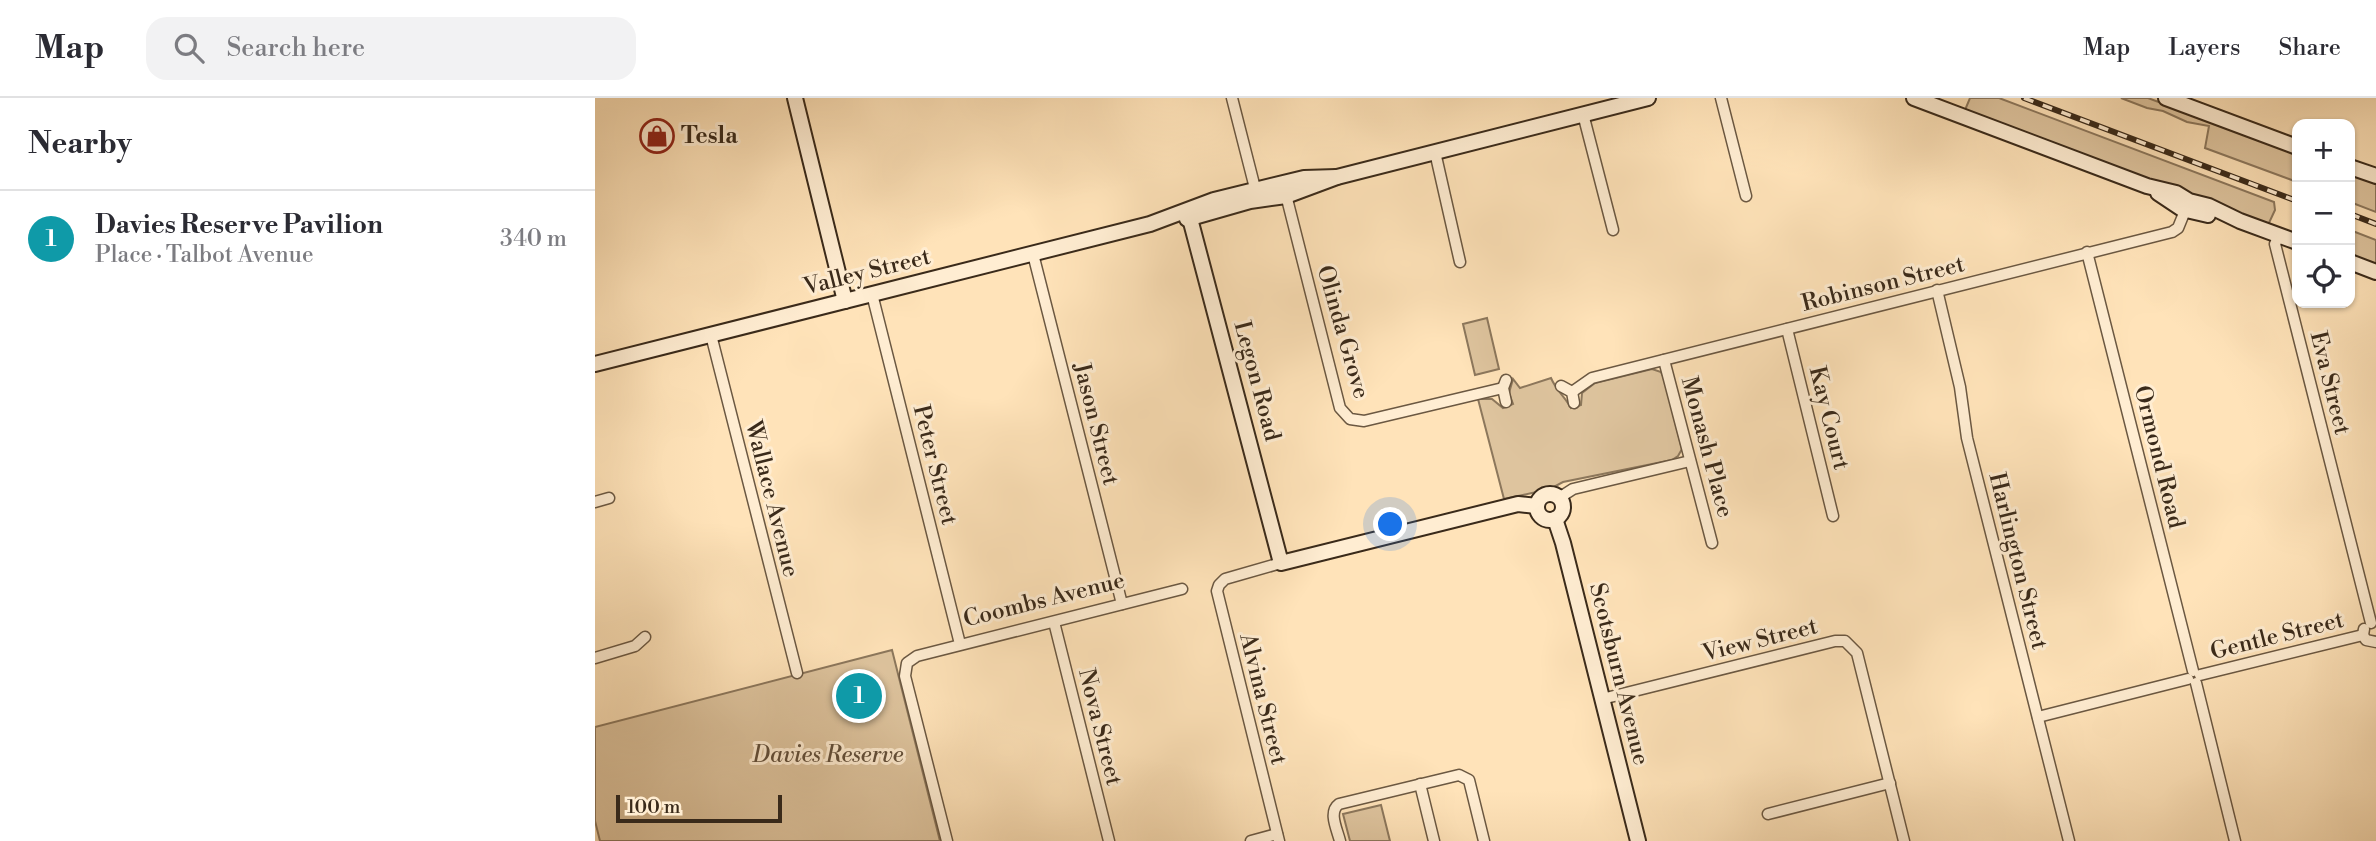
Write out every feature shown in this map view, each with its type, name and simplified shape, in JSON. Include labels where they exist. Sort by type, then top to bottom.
[{"type":"street","points":[[795,98],[845,301]]},
{"type":"street","points":[[1232,98],[1256,195]]},
{"type":"street","name":"Valley Street","points":[[595,364],[1150,224],[1169,224],[1189,215],[1227,206],[1256,195],[1648,98]]},
{"type":"street","points":[[1721,98],[1746,195]]},
{"type":"street","points":[[1915,98],[2147,186],[2187,206],[2292,240]]},
{"type":"street","points":[[2166,98],[2292,145]]},
{"type":"street","points":[[1583,114],[1613,230]]},
{"type":"street","points":[[1435,152],[1460,262]]},
{"type":"street","points":[[2355,169],[2376,176]]},
{"type":"street","name":"Olinda Grove","points":[[1284,190],[1340,408],[1349,419],[1364,421],[1505,384],[1506,402]]},
{"type":"street","name":"Robinson Street","points":[[1572,392],[1592,378],[2176,230],[2187,206]]},
{"type":"street","name":"Legon Road","points":[[1189,215],[1281,563]]},
{"type":"street","name":"Eva Street","points":[[2279,235],[2275,244],[2373,623]]},
{"type":"street","name":"Ormond Road","points":[[2087,253],[2235,841]]},
{"type":"street","name":"Jason Street","points":[[1033,254],[1122,604]]},
{"type":"street","points":[[2355,264],[2376,272]]},
{"type":"street","name":"Harlington Street","points":[[1937,290],[1960,387],[1967,438],[2069,841]]},
{"type":"street","name":"Peter Street","points":[[872,294],[960,644]]},
{"type":"street","name":"Kay Court","points":[[1787,329],[1833,516]]},
{"type":"street","name":"Wallace Avenue","points":[[711,335],[797,673]]},
{"type":"street","name":"Monash Place","points":[[1664,360],[1712,543]]},
{"type":"street","points":[[1561,386],[1572,392],[1574,403]]},
{"type":"street","points":[[1559,498],[1562,510],[1555,519],[1542,518],[1537,506],[1540,499],[1547,495],[1559,498],[1573,489],[1690,461]]},
{"type":"street","points":[[595,502],[609,498]]},
{"type":"street","points":[[1281,563],[1518,504],[1537,506]]},
{"type":"street","name":"Scotsburn Avenue","points":[[1555,519],[1638,841]]},
{"type":"street","name":"Alvina Street","points":[[1278,838],[1217,591],[1221,581],[1234,575],[1281,563]]},
{"type":"street","name":"Coombs Avenue","points":[[947,841],[905,676],[907,663],[917,656],[960,644],[1182,589]]},
{"type":"street","name":"Nova Street","points":[[1054,622],[1109,841]]},
{"type":"street","points":[[2373,623],[2365,628],[2364,635],[2369,642],[2376,643]]},
{"type":"street","name":"Gentle Street","points":[[2038,716],[2364,635]]},
{"type":"street","points":[[595,659],[627,650],[645,637]]},
{"type":"street","name":"View Street","points":[[1602,699],[1835,641],[1845,641],[1857,653],[1904,841]]},
{"type":"street","points":[[1339,841],[1332,813],[1334,807],[1339,804],[1459,775],[1469,780],[1484,841]]},
{"type":"street","points":[[1767,814],[1890,783]]},
{"type":"street","points":[[1420,784],[1434,841]]},
{"type":"street","points":[[1251,841],[1278,838]]},
{"type":"green space","points":[[1970,98],[1999,98],[2274,202],[2275,210],[2268,225],[1965,110]]},
{"type":"green space","points":[[2121,98],[2148,98],[2292,152],[2292,180],[2205,148],[2209,126],[2187,122],[2163,111]]},
{"type":"green space","points":[[2355,176],[2376,183],[2376,212],[2355,204]]},
{"type":"green space","points":[[2355,232],[2376,240],[2376,265],[2355,257]]},
{"type":"green space","points":[[1487,318],[1499,369],[1475,375],[1463,324]]},
{"type":"green space","points":[[1652,369],[1661,372],[1664,378],[1682,449],[1678,456],[1672,460],[1563,482],[1550,489],[1504,499],[1478,399],[1492,399],[1503,408],[1513,404],[1509,393],[1513,379],[1520,388],[1551,378],[1571,408],[1581,405],[1582,393],[1595,383]]},
{"type":"green space","name":"Davies Reserve","points":[[892,650],[940,841],[600,841],[595,821],[595,727]]},
{"type":"green space","points":[[1381,805],[1390,841],[1350,841],[1343,814]]},
{"type":"railway","points":[[2024,98],[2292,199]]},
{"type":"railway","points":[[2355,216],[2376,224]]},
{"type":"place","name":"Tesla","points":[[657,136]]},
{"type":"place","name":"Davies Reserve Pavilion","points":[[859,696]]}]
